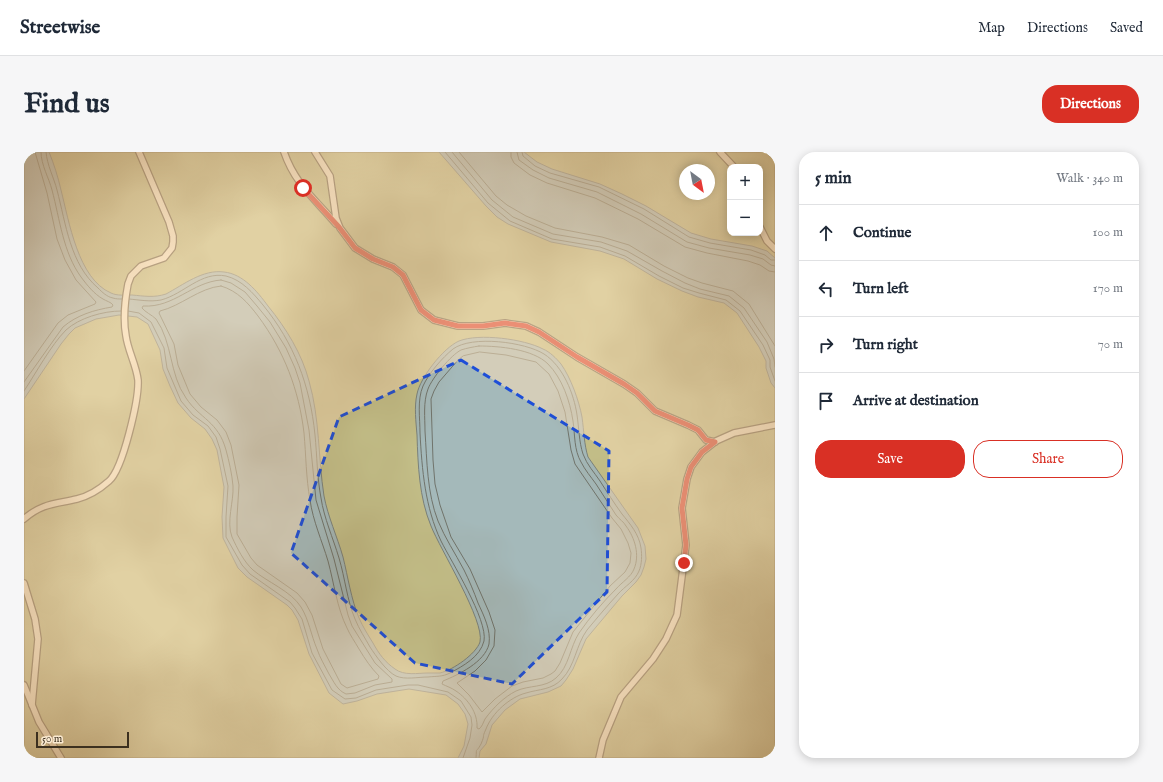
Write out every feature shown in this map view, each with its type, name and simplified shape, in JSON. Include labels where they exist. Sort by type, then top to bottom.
[{"type":"lane","points":[[24,519],[45,505],[77,499],[92,494],[110,480],[123,454],[129,434],[138,381],[136,368],[126,335],[128,284],[131,276],[141,266],[164,258],[172,248],[173,242],[169,222],[139,152]]},
{"type":"lane","points":[[284,152],[294,175],[303,188],[339,227],[355,248],[373,259],[393,267],[403,275],[421,310],[434,320],[458,326],[483,326],[505,323],[526,326],[539,332],[582,360],[624,384],[637,393],[655,411],[698,430],[706,440],[715,442]]},
{"type":"lane","points":[[315,152],[330,176],[336,218],[339,227]]},
{"type":"lane","points":[[720,152],[731,164]]},
{"type":"lane","points":[[763,233],[767,241],[775,249]]},
{"type":"lane","points":[[599,758],[603,740],[621,697],[653,659],[666,639],[677,615],[686,545],[682,508],[687,479],[691,467],[702,452],[715,442],[734,433],[775,425]]},
{"type":"lane","points":[[24,583],[35,620],[38,639],[32,705]]},
{"type":"lane","points":[[24,685],[40,722],[61,758]]},
{"type":"highlighted area","points":[[461,360],[609,451],[607,592],[512,684],[415,663],[291,553],[339,417]]},
{"type":"shaded area","points":[[24,152],[765,152],[775,161],[775,758],[24,758]]},
{"type":"water","points":[[24,152],[49,152],[53,161],[77,248],[90,275],[100,286],[116,295],[157,296],[166,294],[201,275],[216,272],[231,273],[249,284],[254,289],[281,323],[298,351],[313,395],[324,496],[343,557],[356,611],[364,628],[380,654],[388,664],[403,673],[440,673],[451,669],[469,656],[478,647],[480,642],[480,632],[476,618],[436,537],[424,504],[419,469],[415,409],[419,387],[427,372],[446,350],[459,341],[478,337],[501,338],[535,345],[553,355],[561,364],[571,383],[579,404],[588,457],[638,528],[645,546],[646,559],[641,575],[636,582],[622,596],[586,639],[573,669],[561,686],[548,692],[520,699],[505,710],[492,725],[486,744],[480,751],[479,758],[458,758],[464,746],[468,724],[465,714],[458,704],[446,695],[409,689],[377,694],[343,704],[329,693],[309,654],[298,620],[292,610],[247,577],[238,568],[223,538],[222,517],[224,487],[217,450],[205,429],[191,418],[178,403],[163,369],[160,350],[148,324],[137,317],[119,315],[96,319],[75,328],[61,344],[24,399]]},
{"type":"water","points":[[439,152],[524,152],[537,162],[552,169],[600,184],[622,194],[646,206],[691,233],[711,239],[752,246],[767,251],[775,258],[775,388],[771,383],[766,368],[766,361],[759,347],[737,313],[724,303],[698,297],[682,291],[657,279],[624,259],[600,251],[551,242],[508,224],[497,217],[486,206]]},
{"type":"route","points":[[303,188],[328,214],[355,248],[373,259],[393,267],[403,275],[421,310],[434,320],[458,326],[483,326],[505,323],[526,326],[539,332],[577,357],[624,384],[637,393],[655,411],[698,430],[706,440],[715,442],[702,452],[691,467],[687,479],[682,508],[686,545],[684,563]]}]
